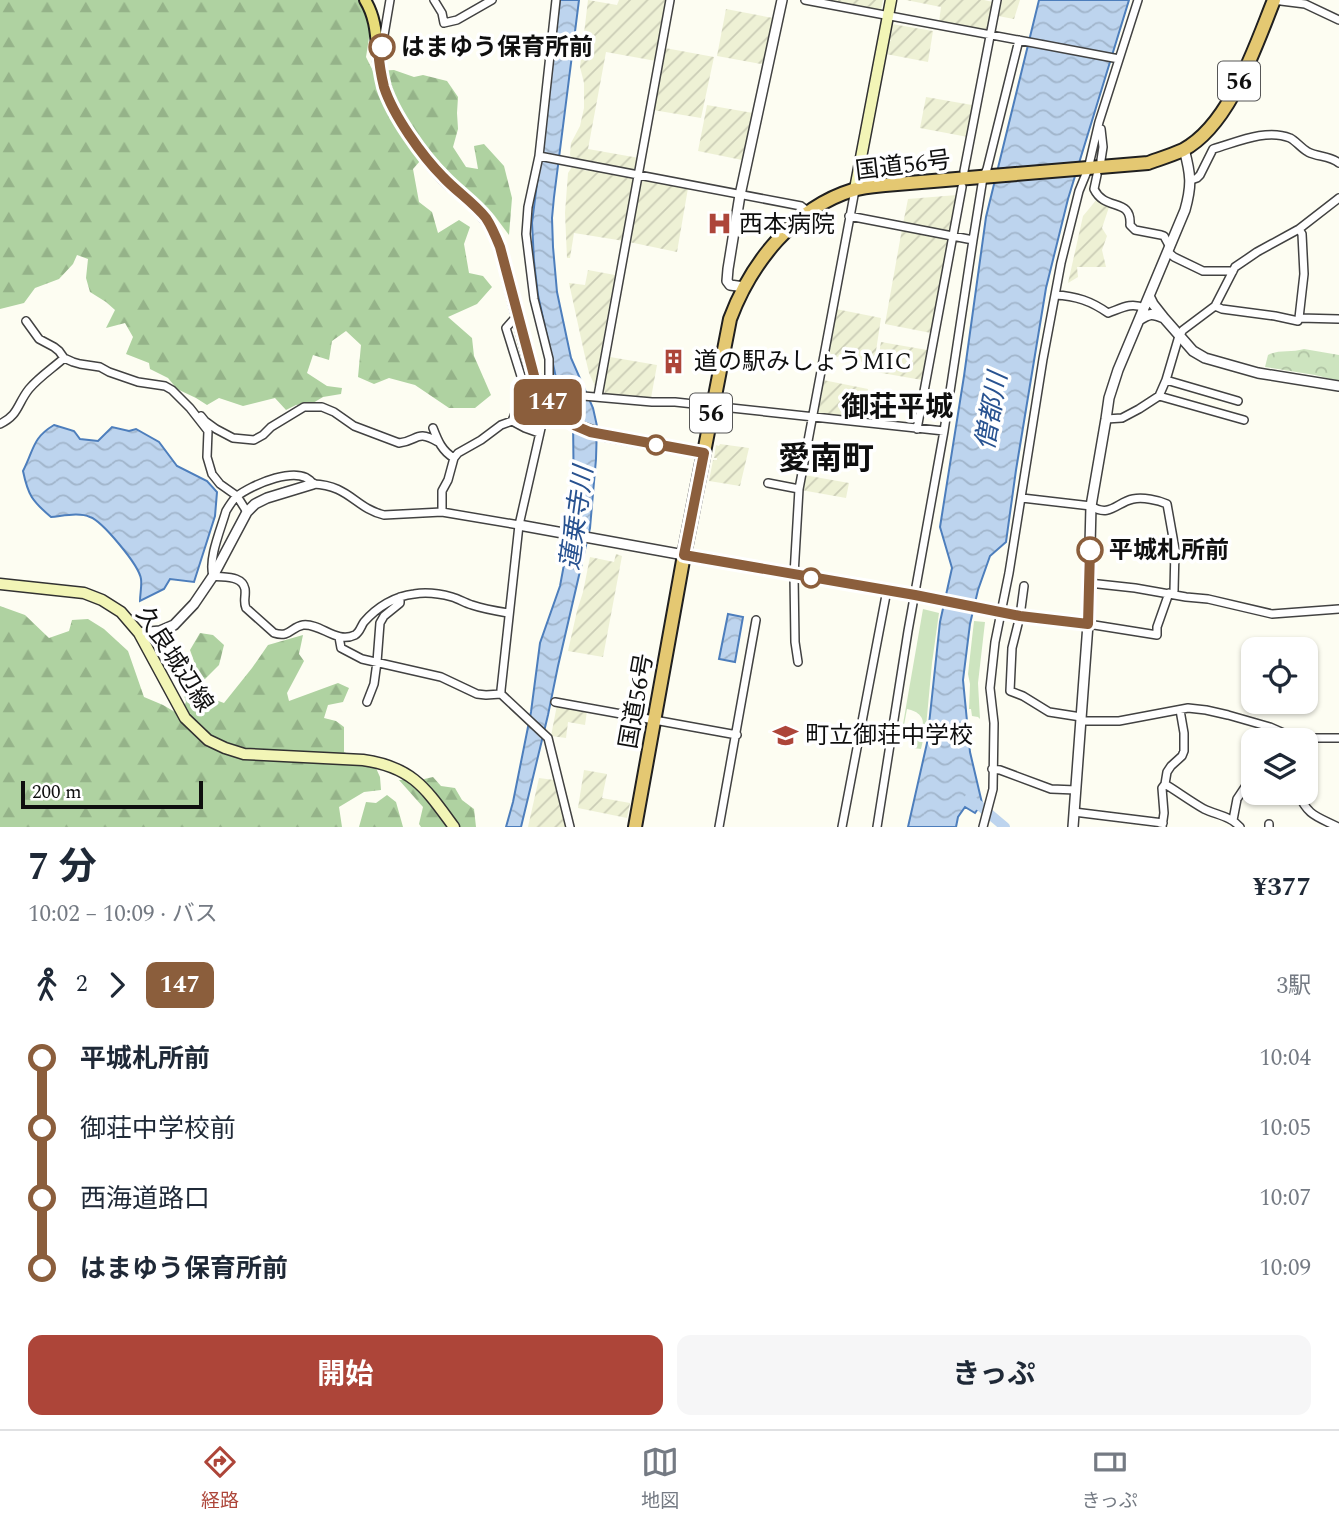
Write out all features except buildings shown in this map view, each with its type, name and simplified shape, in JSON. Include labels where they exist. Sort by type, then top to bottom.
[{"type":"highway","name":"国道56号","points":[[635,827],[730,319],[744,287],[769,248],[809,212],[855,189],[1090,171],[1148,163],[1184,149],[1213,125],[1230,100],[1274,0]]},
{"type":"main road","points":[[365,0],[376,24],[384,87],[393,108],[442,176],[485,217],[494,232],[530,364],[551,407],[576,426],[606,435],[704,453]]},
{"type":"main road","points":[[855,189],[891,0]]},
{"type":"main road","name":"久良城辺線","points":[[0,584],[84,593],[121,612],[139,633],[185,718],[208,740],[244,754],[383,762],[414,778],[454,827]]},
{"type":"street","points":[[378,49],[382,47],[390,0]]},
{"type":"street","points":[[434,0],[442,13],[444,23],[457,20],[492,0]]},
{"type":"street","points":[[501,694],[519,525],[539,433],[549,359],[534,299],[526,234],[528,207],[540,157],[556,0]]},
{"type":"street","points":[[596,396],[670,0]]},
{"type":"street","points":[[744,287],[730,285],[727,281],[740,195],[782,0]]},
{"type":"street","points":[[805,0],[1117,58]]},
{"type":"street","points":[[964,171],[997,0]]},
{"type":"street","points":[[984,823],[993,789],[994,723],[991,677],[995,642],[1055,295],[1079,191],[1090,171],[1099,122],[1117,58],[1138,0]]},
{"type":"street","points":[[1274,0],[1305,4],[1339,20]]},
{"type":"street","points":[[877,827],[944,431],[973,240],[988,177],[987,169],[1021,40]]},
{"type":"street","points":[[1099,122],[1101,160]]},
{"type":"street","points":[[1191,180],[1198,178],[1213,149],[1266,136],[1290,138],[1305,150],[1333,158],[1339,163]]},
{"type":"street","points":[[1073,827],[1088,624],[1091,506],[1105,419],[1118,370],[1185,210],[1191,180],[1184,149]]},
{"type":"street","points":[[540,157],[802,206],[809,212]]},
{"type":"street","points":[[1090,171],[1097,195],[1126,209],[1132,228],[1164,236],[1174,257],[1203,271],[1233,271]]},
{"type":"street","points":[[917,429],[962,187]]},
{"type":"street","points":[[798,662],[794,575],[799,489],[855,189]]},
{"type":"street","points":[[1105,419],[1122,418],[1158,396],[1166,380],[1179,336],[1215,306],[1236,267],[1299,229],[1339,198]]},
{"type":"street","points":[[849,216],[973,240]]},
{"type":"street","points":[[1299,229],[1304,274],[1299,318]]},
{"type":"street","points":[[1055,295],[1080,298],[1108,313],[1132,304],[1144,308]]},
{"type":"street","points":[[1149,296],[1179,336],[1193,351],[1205,358],[1258,373],[1339,386]]},
{"type":"street","points":[[1215,306],[1298,321],[1299,318],[1339,319]]},
{"type":"street","points":[[1139,320],[1154,314],[1164,318]]},
{"type":"street","points":[[442,512],[442,491],[454,458],[501,425],[512,421],[525,389],[506,328],[514,319]]},
{"type":"street","points":[[26,321],[39,339],[60,351],[65,358],[100,367],[138,382],[157,383],[172,390],[208,431],[207,457],[212,474],[220,484],[237,496],[247,512]]},
{"type":"street","points":[[0,424],[11,419],[31,387],[65,358]]},
{"type":"street","points":[[1166,380],[1238,401]]},
{"type":"street","points":[[545,393],[712,406],[944,431]]},
{"type":"street","points":[[1158,396],[1244,420]]},
{"type":"street","points":[[190,408],[195,408],[205,421],[216,429],[243,440],[254,440],[304,407],[322,407],[355,426],[399,443],[421,435],[438,442]]},
{"type":"street","points":[[512,421],[539,433]]},
{"type":"street","points":[[433,428],[445,453],[454,458]]},
{"type":"street","points":[[213,576],[212,560],[226,511],[237,496],[280,477],[302,475],[313,484]]},
{"type":"street","points":[[768,483],[799,489]]},
{"type":"street","points":[[139,633],[160,631],[174,625],[194,604],[213,576],[247,512],[255,504],[313,484],[337,488],[376,513],[384,515],[442,512],[1020,616],[1157,635],[1157,627],[1174,591],[1175,549],[1167,504],[1155,500],[1134,499],[1112,510],[1022,498]]},
{"type":"street","points":[[213,576],[239,580],[244,585],[246,608],[274,633],[284,635],[301,625],[339,637],[353,636],[367,619],[385,604],[415,594],[440,594],[475,606],[508,613]]},
{"type":"street","points":[[1089,583],[1135,587],[1208,599],[1272,614],[1339,609]]},
{"type":"street","points":[[1024,586],[1012,649],[1010,691],[1049,712],[1081,719],[1119,721],[1188,708],[1228,715],[1272,728]]},
{"type":"street","points":[[842,827],[887,590]]},
{"type":"street","points":[[367,702],[374,684],[380,623],[384,616],[400,603],[401,597]]},
{"type":"street","points":[[719,827],[756,620]]},
{"type":"street","points":[[339,637],[341,648],[362,659],[441,677],[477,694],[501,694],[546,735],[570,827]]},
{"type":"street","points":[[555,702],[737,735]]},
{"type":"street","points":[[1074,812],[1163,825],[1162,788],[1167,772],[1184,751],[1180,710]]},
{"type":"street","points":[[1318,738],[1339,738]]},
{"type":"street","points":[[992,769],[1051,789],[1076,790]]},
{"type":"street","points":[[1165,783],[1187,799],[1233,820],[1240,827]]},
{"type":"street","points":[[1233,820],[1241,791]]},
{"type":"street","points":[[1302,805],[1313,815],[1338,827]]},
{"type":"green space","points":[[0,0],[370,0],[371,25],[366,57],[373,71],[394,70],[414,77],[423,75],[447,81],[458,97],[458,129],[453,147],[466,167],[478,169],[474,146],[484,144],[504,166],[512,198],[509,235],[494,215],[458,184],[438,160],[420,161],[413,169],[419,202],[432,212],[438,233],[459,220],[470,227],[464,244],[469,273],[483,276],[492,287],[477,304],[448,317],[472,338],[474,356],[491,395],[475,408],[449,408],[415,385],[389,378],[374,384],[358,377],[361,345],[346,331],[332,341],[329,360],[313,355],[307,373],[327,386],[342,388],[341,394],[323,397],[313,403],[296,405],[286,410],[275,398],[243,406],[219,398],[207,405],[177,389],[168,378],[150,369],[149,363],[126,354],[133,337],[125,323],[106,328],[115,310],[90,292],[86,278],[88,259],[77,255],[73,264],[59,279],[35,288],[24,303],[0,309]]},
{"type":"green space","points":[[588,0],[617,5],[619,0],[667,0],[656,61],[606,52],[588,149],[639,158],[636,174],[572,162],[571,143],[580,126],[584,108],[584,83],[580,67]]},
{"type":"green space","points":[[820,0],[883,0],[879,11]]},
{"type":"green space","points":[[906,0],[993,2],[988,28],[984,30],[939,22],[941,7]]},
{"type":"green space","points":[[1002,0],[1020,0],[1014,19],[998,16]]},
{"type":"green space","points":[[726,9],[773,18],[765,63],[717,56]]},
{"type":"green space","points":[[892,24],[933,31],[928,62],[886,54],[891,41],[889,38]]},
{"type":"green space","points":[[665,48],[714,57],[701,118],[653,110]]},
{"type":"green space","points":[[926,97],[972,105],[968,137],[920,128]]},
{"type":"green space","points":[[707,105],[753,113],[742,160],[698,151]]},
{"type":"green space","points":[[572,167],[636,178],[624,241],[574,233],[570,258],[567,258],[565,213],[568,173]]},
{"type":"green space","points":[[641,179],[688,188],[677,252],[629,242]]},
{"type":"green space","points":[[957,195],[949,232],[903,224],[908,199]]},
{"type":"green space","points":[[1098,198],[1110,204],[1102,228],[1107,236],[1102,250],[1106,267],[1077,267],[1078,277],[1068,283],[1083,216]]},
{"type":"green space","points":[[902,229],[948,239],[931,333],[885,324]]},
{"type":"green space","points":[[588,270],[615,275],[595,386],[589,373],[569,283],[585,285]]},
{"type":"green space","points":[[836,309],[881,318],[874,364],[828,355],[834,332],[834,316],[837,316]]},
{"type":"green space","points":[[881,342],[927,350],[922,380],[876,372]]},
{"type":"green space","points":[[1304,349],[1339,355],[1339,381],[1265,367],[1268,355]]},
{"type":"green space","points":[[610,357],[657,365],[651,398],[605,394]]},
{"type":"green space","points":[[823,380],[868,389],[861,421],[816,415],[822,397],[820,394]]},
{"type":"green space","points":[[716,445],[749,448],[740,486],[709,481],[713,460],[717,460],[714,458]]},
{"type":"green space","points":[[804,475],[849,483],[846,498],[801,490]]},
{"type":"green space","points":[[616,554],[622,556],[603,657],[568,651],[590,557],[614,562]]},
{"type":"green space","points":[[0,606],[25,615],[49,638],[69,631],[72,620],[88,619],[104,629],[128,651],[144,697],[180,715],[186,702],[182,677],[195,664],[190,650],[200,633],[213,635],[224,645],[219,665],[200,684],[200,698],[224,703],[268,645],[303,635],[299,654],[304,661],[287,693],[289,701],[338,683],[349,688],[343,702],[328,705],[324,718],[336,721],[344,727],[344,752],[355,757],[371,757],[380,777],[381,790],[364,792],[339,807],[342,827],[0,827]]},
{"type":"green space","points":[[923,609],[939,613],[926,727],[921,749],[913,748],[923,722],[918,713],[907,709],[899,747]]},
{"type":"green space","points":[[974,621],[985,622],[978,683],[980,719],[972,716],[969,709],[968,674]]},
{"type":"green space","points":[[557,705],[587,711],[585,725],[568,722],[566,738],[551,736]]},
{"type":"green space","points":[[584,770],[607,774],[602,798],[630,803],[627,818],[578,808]]},
{"type":"green space","points":[[433,777],[441,786],[455,788],[462,800],[474,809],[476,827],[421,827],[419,824],[423,807],[399,780]]},
{"type":"green space","points":[[539,778],[554,780],[566,827],[528,827]]},
{"type":"green space","points":[[387,795],[396,802],[403,827],[359,827],[366,802],[376,803]]},
{"type":"water","name":"蓮乗寺川","points":[[560,0],[579,0],[554,197],[553,247],[557,292],[571,358],[593,408],[597,426],[596,459],[590,528],[521,827],[506,827],[531,712],[540,643],[560,586],[574,511],[573,418],[558,387],[538,295],[532,223]]},
{"type":"water","name":"僧都川","points":[[1039,0],[1129,0],[1068,199],[1046,288],[1006,542],[990,556],[970,624],[963,680],[970,752],[982,803],[975,813],[965,807],[958,817],[956,827],[908,827],[927,743],[940,622],[952,568],[940,527],[986,217]]},
{"type":"water","points":[[54,425],[74,431],[80,439],[98,441],[112,427],[129,431],[136,429],[159,442],[177,466],[207,481],[217,492],[215,516],[194,582],[170,579],[164,589],[140,601],[139,572],[103,526],[90,517],[81,515],[51,517],[35,502],[23,471],[37,440]]},
{"type":"water","points":[[728,614],[743,617],[735,662],[719,659]]},
{"type":"waterway","points":[[969,799],[1005,827]]},
{"type":"bus line","name":"147","points":[[382,47],[378,49],[384,87],[393,108],[442,176],[485,217],[494,232],[536,383],[551,407],[563,418],[590,432],[704,453],[684,555],[1020,616],[1088,624],[1090,550]]},
{"type":"place","name":"はまゆう保育所前","points":[[382,47]]},
{"type":"place","name":"西本病院","points":[[719,224]]},
{"type":"place","name":"道の駅みしょうMIC","points":[[674,361]]},
{"type":"place","name":"平城札所前","points":[[1090,550]]},
{"type":"place","name":"町立御荘中学校","points":[[785,735]]},
{"type":"district","name":"御荘平城","points":[[897,406]]},
{"type":"district","name":"愛南町","points":[[826,458]]}]
